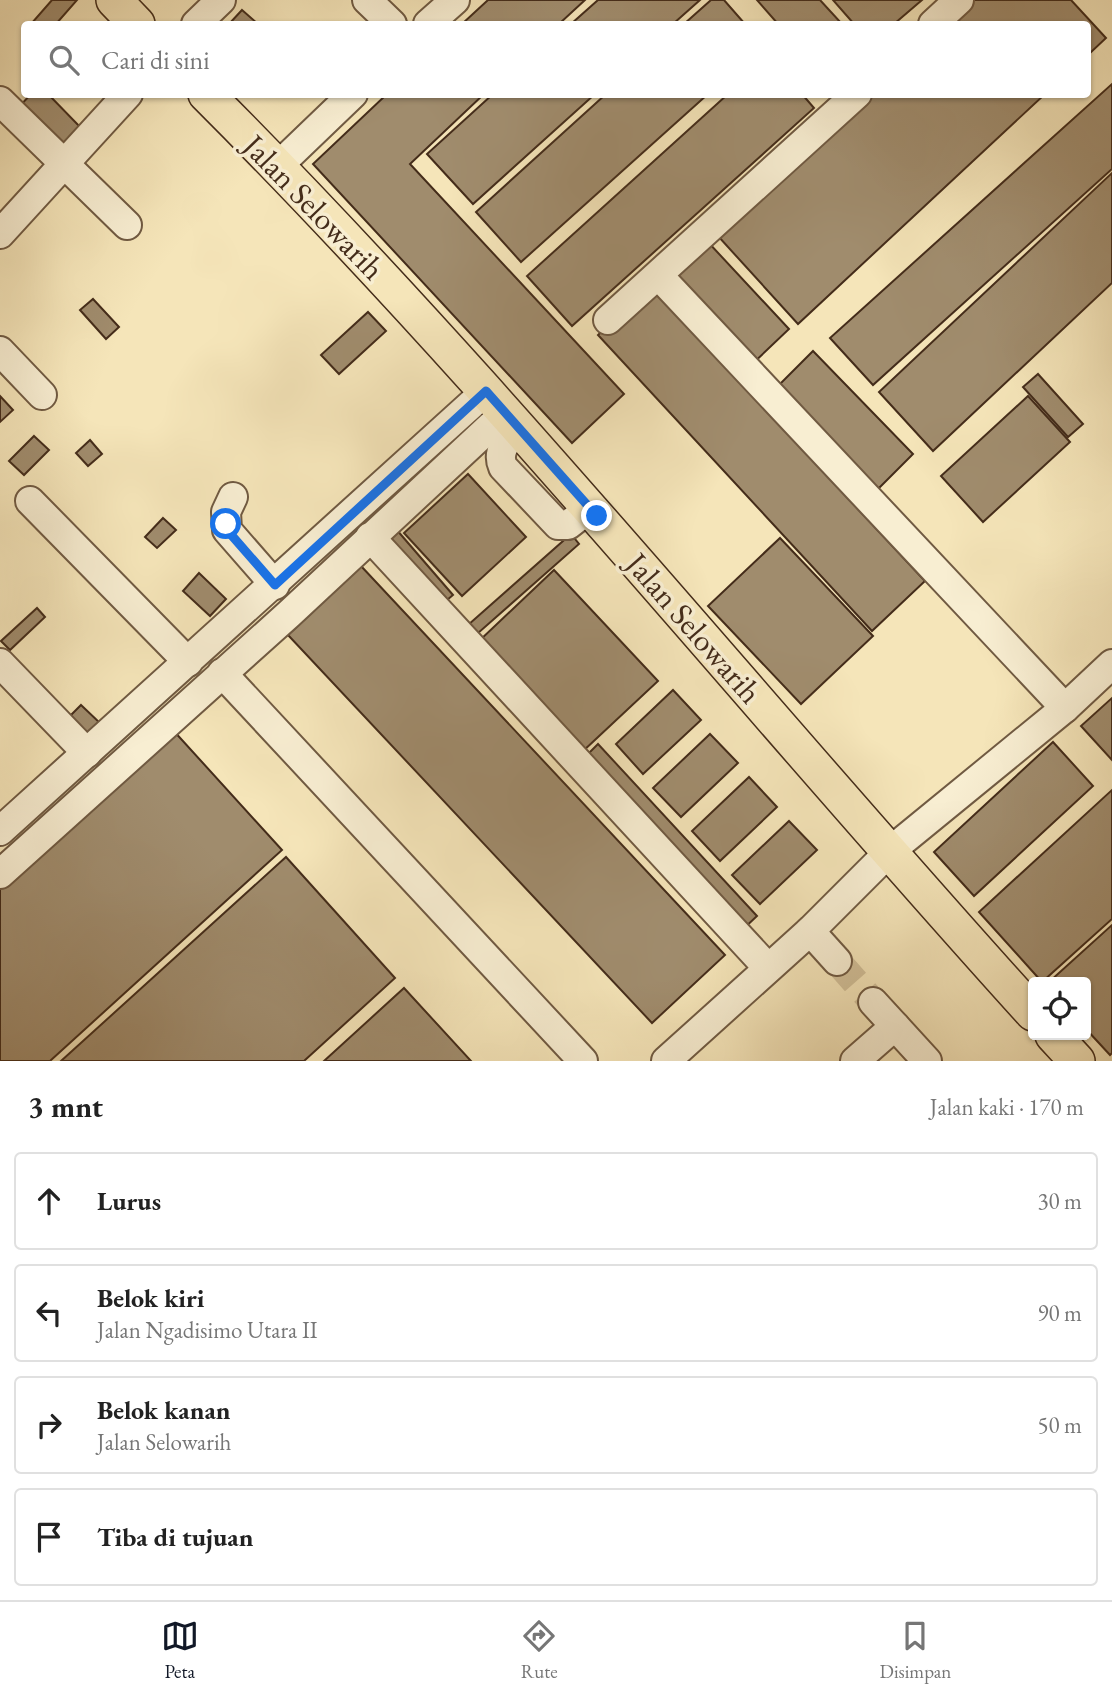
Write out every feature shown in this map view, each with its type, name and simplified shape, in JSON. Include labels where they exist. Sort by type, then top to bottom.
[{"type":"main road","points":[[114,0],[134,21]]},
{"type":"main road","name":"Jalan Selowarih","points":[[210,98],[278,166],[503,411],[1028,1007]]},
{"type":"main road","points":[[1058,1040],[1077,1061]]},
{"type":"street","points":[[198,21],[221,0]]},
{"type":"street","points":[[367,0],[389,21]]},
{"type":"street","points":[[431,21],[455,0]]},
{"type":"street","points":[[936,21],[960,0]]},
{"type":"street","points":[[0,233],[124,98]]},
{"type":"street","points":[[278,166],[349,98]]},
{"type":"street","points":[[608,320],[853,98]]},
{"type":"street","points":[[0,101],[127,225]]},
{"type":"street","points":[[659,276],[1065,708]]},
{"type":"street","points":[[0,351],[42,396]]},
{"type":"street","points":[[503,411],[500,460],[503,467],[558,525],[568,525],[577,518]]},
{"type":"street","points":[[0,874],[370,537],[503,411]]},
{"type":"street","points":[[0,831],[275,585],[503,411]]},
{"type":"street","points":[[233,497],[226,512],[227,530],[275,585]]},
{"type":"street","points":[[30,501],[188,662]]},
{"type":"street","points":[[370,537],[768,968]]},
{"type":"street","points":[[0,663],[87,753]]},
{"type":"street","points":[[666,1061],[810,931],[889,852],[1065,708],[1112,664]]},
{"type":"street","points":[[222,673],[583,1061]]},
{"type":"street","points":[[810,931],[837,961]]},
{"type":"street","points":[[873,1002],[927,1061]]},
{"type":"street","points":[[855,1061],[895,1026]]},
{"type":"building","points":[[52,0],[77,0],[59,21],[34,21]]},
{"type":"building","points":[[488,0],[585,0],[562,21],[465,21]]},
{"type":"building","points":[[598,0],[700,0],[676,21],[574,21]]},
{"type":"building","points":[[711,0],[724,0],[742,21],[687,21]]},
{"type":"building","points":[[757,0],[820,0],[839,21],[775,21]]},
{"type":"building","points":[[833,0],[922,0],[898,21],[851,21]]},
{"type":"building","points":[[973,0],[1071,0],[1090,21],[949,21]]},
{"type":"building","points":[[242,10],[255,21],[232,21]]},
{"type":"building","points":[[1091,22],[1106,38],[1091,52]]},
{"type":"building","points":[[1112,84],[1112,169],[873,385],[830,338]]},
{"type":"building","points":[[27,98],[52,98],[84,131],[61,154],[17,109]]},
{"type":"building","points":[[383,98],[480,98],[410,164],[624,394],[572,443],[313,164]]},
{"type":"building","points":[[489,98],[591,98],[473,204],[427,154]]},
{"type":"building","points":[[602,98],[704,98],[521,262],[476,212]]},
{"type":"building","points":[[724,98],[805,98],[814,108],[572,326],[527,276]]},
{"type":"building","points":[[867,98],[1041,98],[798,324],[718,236]]},
{"type":"building","points":[[1112,173],[1112,283],[933,451],[879,392]]},
{"type":"building","points":[[707,241],[789,329],[748,368],[666,279]]},
{"type":"building","points":[[650,286],[925,581],[872,631],[598,335]]},
{"type":"building","points":[[93,299],[119,327],[106,339],[80,310]]},
{"type":"building","points":[[368,312],[386,331],[339,374],[321,355]]},
{"type":"building","points":[[813,351],[913,454],[874,493],[774,390]]},
{"type":"building","points":[[1038,374],[1083,424],[1068,437],[1023,387]]},
{"type":"building","points":[[0,396],[13,410],[0,422]]},
{"type":"building","points":[[1028,396],[1070,442],[983,522],[941,476]]},
{"type":"building","points":[[34,436],[49,450],[24,475],[9,461]]},
{"type":"building","points":[[90,440],[102,454],[88,466],[76,453]]},
{"type":"building","points":[[468,474],[526,537],[462,596],[404,533]]},
{"type":"building","points":[[163,518],[176,530],[157,548],[145,537]]},
{"type":"building","points":[[396,529],[453,595],[440,606],[383,539]]},
{"type":"building","points":[[571,534],[579,544],[477,634],[468,625]]},
{"type":"building","points":[[780,538],[873,636],[801,704],[708,606]]},
{"type":"building","points":[[361,566],[725,955],[652,1023],[288,635]]},
{"type":"building","points":[[554,570],[658,681],[582,752],[479,641]]},
{"type":"building","points":[[199,573],[226,599],[210,616],[183,591]]},
{"type":"building","points":[[37,608],[45,617],[10,650],[1,641]]},
{"type":"building","points":[[673,690],[701,720],[643,774],[616,744]]},
{"type":"building","points":[[1112,698],[1112,760],[1081,726]]},
{"type":"building","points":[[81,705],[101,724],[87,739],[66,720]]},
{"type":"building","points":[[172,729],[282,850],[50,1061],[0,1061],[0,886]]},
{"type":"building","points":[[710,734],[738,763],[681,817],[653,788]]},
{"type":"building","points":[[1053,742],[1093,786],[974,896],[934,852]]},
{"type":"building","points":[[598,744],[757,916],[740,932],[582,760]]},
{"type":"building","points":[[749,777],[777,807],[720,861],[692,831]]},
{"type":"building","points":[[1112,790],[1112,919],[1048,977],[1038,977],[979,912]]},
{"type":"building","points":[[789,821],[817,850],[760,904],[732,875]]},
{"type":"building","points":[[286,857],[395,978],[304,1061],[61,1061]]},
{"type":"building","points":[[1112,925],[1110,1055],[1091,1034],[1091,977],[1055,977]]},
{"type":"building","points":[[404,988],[471,1061],[324,1061]]},
{"type":"tunnel","points":[[837,961],[873,1002]]},
{"type":"route","points":[[226,524],[227,530],[275,585],[486,391],[597,516]]}]
